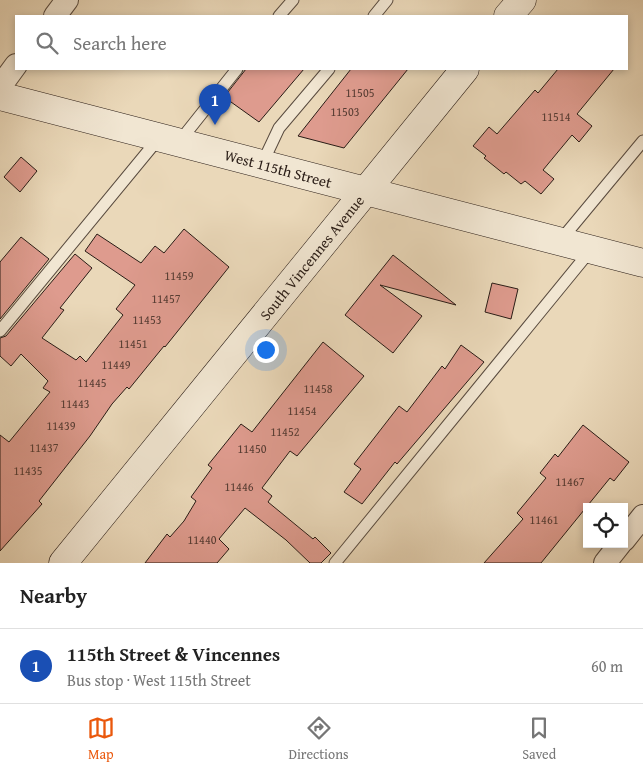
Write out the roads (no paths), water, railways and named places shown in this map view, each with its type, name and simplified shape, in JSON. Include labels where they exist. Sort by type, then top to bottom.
[{"type":"main road","points":[[509,15],[522,0]]},
{"type":"main road","name":"South Vincennes Avenue","points":[[63,563],[464,70]]},
{"type":"main road","name":"West 115th Street","points":[[0,96],[643,263]]},
{"type":"street","points":[[56,15],[67,0]]},
{"type":"street","points":[[0,87],[15,66]]},
{"type":"street","points":[[628,535],[643,516]]},
{"type":"street","points":[[605,563],[617,548]]},
{"type":"lane","points":[[281,15],[293,0]]},
{"type":"lane","points":[[375,15],[387,0]]},
{"type":"lane","points":[[0,331],[168,140],[236,70]]},
{"type":"lane","points":[[262,164],[279,128],[328,70]]},
{"type":"lane","points":[[560,241],[643,141]]},
{"type":"lane","points":[[335,563],[591,249]]},
{"type":"place","name":"115th Street & Vincennes","points":[[215,125]]}]
